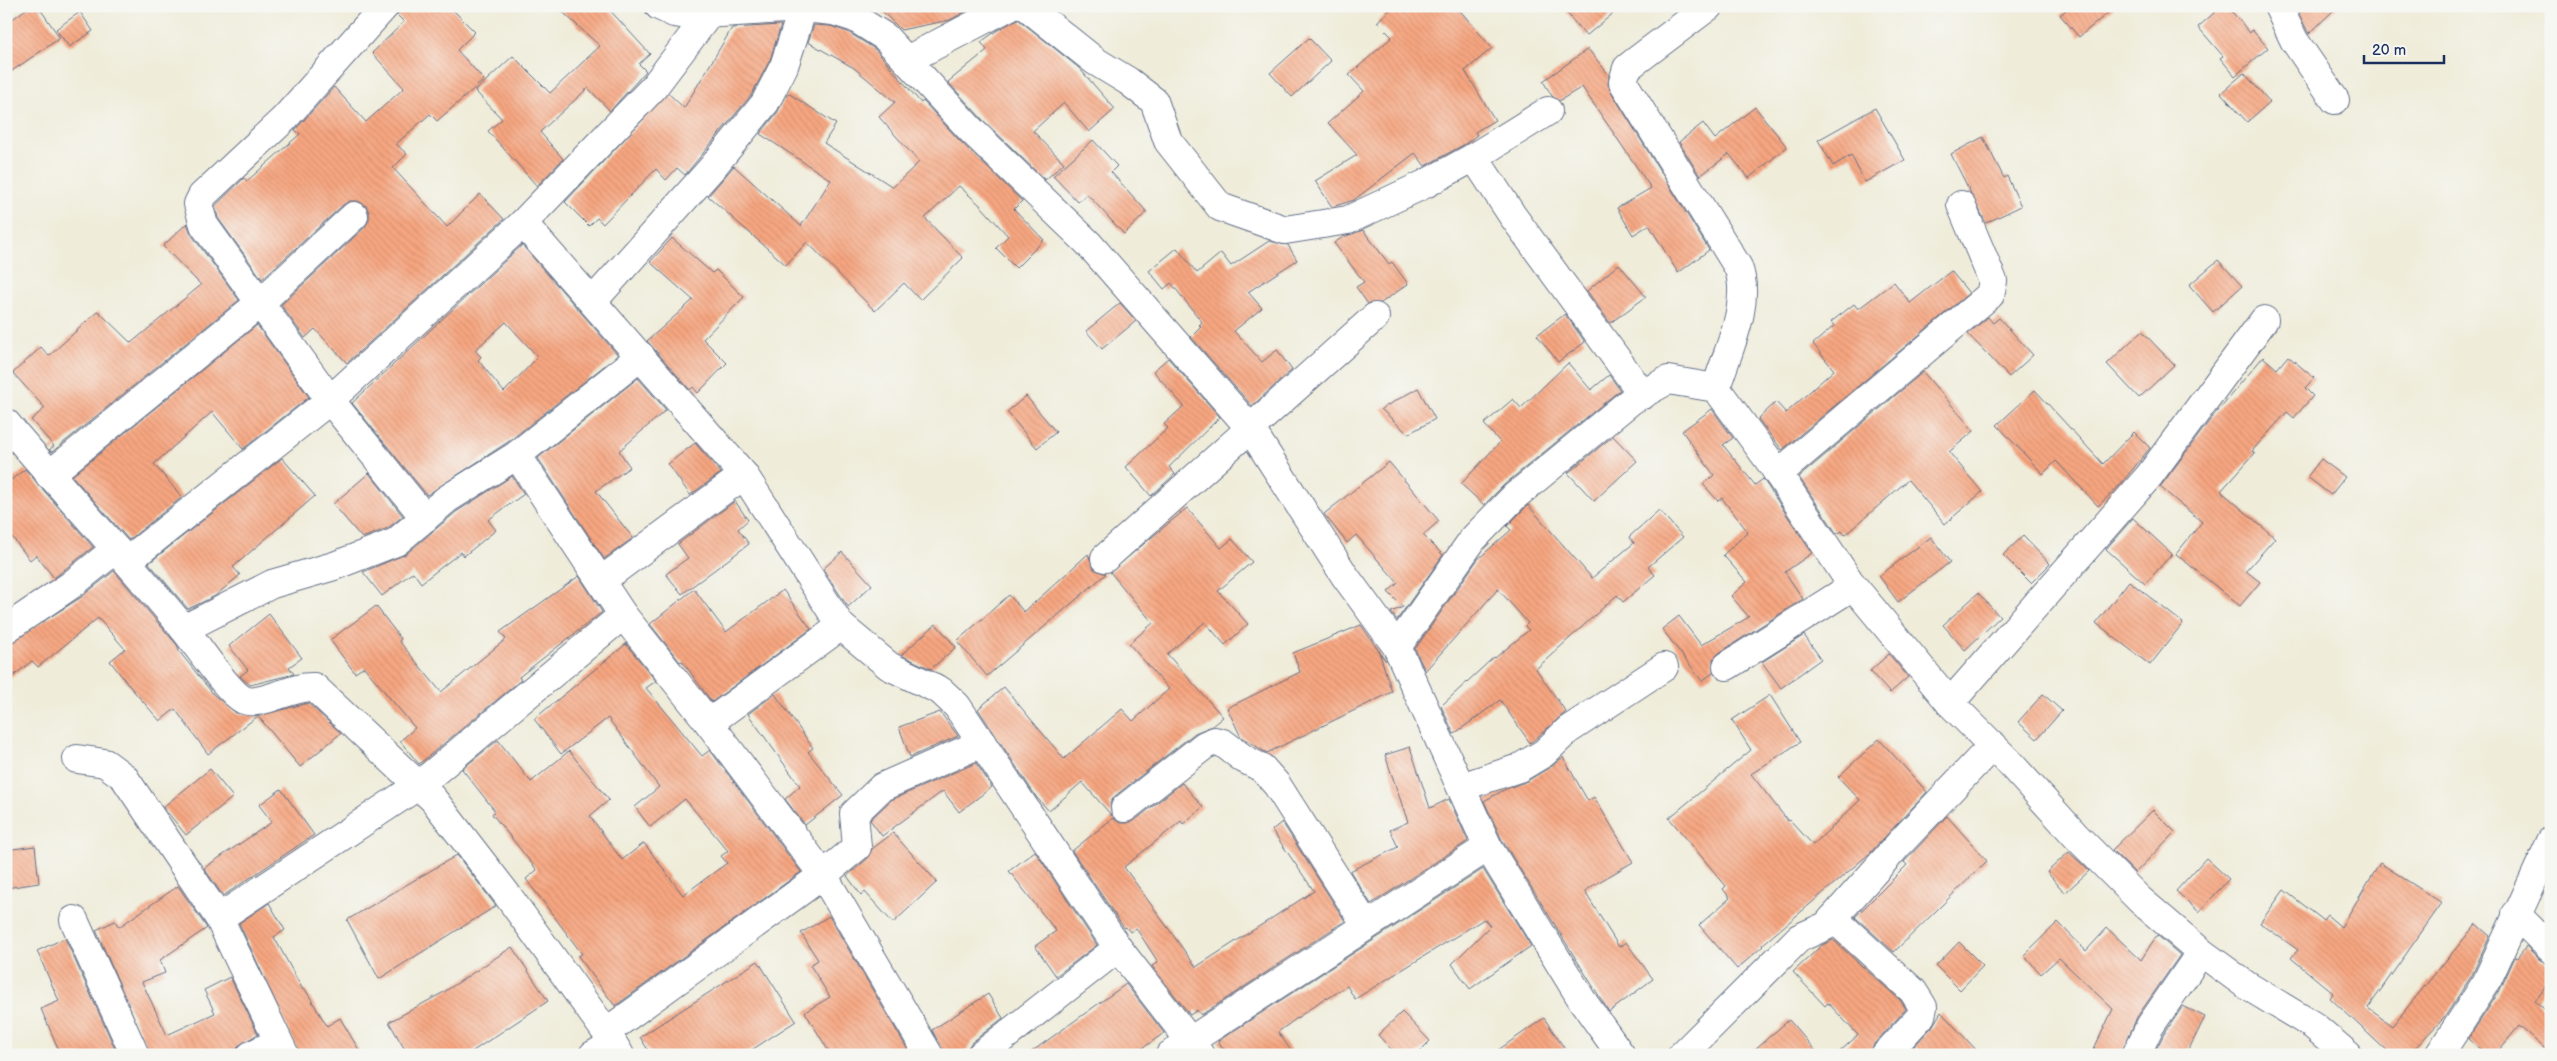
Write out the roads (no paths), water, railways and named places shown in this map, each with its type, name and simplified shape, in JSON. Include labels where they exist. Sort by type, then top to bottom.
[{"type":"street","points":[[385,6],[284,118],[202,196],[198,204],[204,225],[330,400],[425,518]]},
{"type":"street","points":[[659,6],[674,13],[709,14],[803,8],[836,9],[856,18],[885,37],[971,130],[1088,243],[1250,428],[1345,576],[1397,648],[1488,847],[1582,1000],[1621,1055]]},
{"type":"street","points":[[907,60],[1010,6]]},
{"type":"street","points":[[1026,6],[1095,62],[1128,81],[1154,101],[1168,140],[1220,207],[1285,230],[1348,220],[1425,184],[1548,112]]},
{"type":"street","points":[[1709,6],[1627,68],[1624,82],[1738,267],[1743,279],[1743,299],[1716,388]]},
{"type":"street","points":[[2278,6],[2294,40],[2335,100]]},
{"type":"street","points":[[593,301],[712,169],[765,103],[784,66],[803,8]]},
{"type":"street","points":[[6,629],[71,585],[121,555],[330,400],[523,223],[653,88],[709,14]]},
{"type":"street","points":[[1474,157],[1512,215],[1643,394]]},
{"type":"street","points":[[1778,474],[1990,295],[1993,282],[1960,205]]},
{"type":"street","points":[[49,475],[261,302],[354,216]]},
{"type":"street","points":[[523,223],[744,475],[841,626],[889,666],[940,691],[957,706],[1187,1050],[1366,925],[1488,847]]},
{"type":"street","points":[[1105,558],[1375,317]]},
{"type":"street","points":[[1950,703],[2149,476],[2264,320]]},
{"type":"street","points":[[184,629],[272,584],[334,566],[380,550],[396,542],[447,499],[517,456],[641,356]]},
{"type":"street","points":[[1397,648],[1473,538],[1515,496],[1643,394],[1668,380],[1716,388],[1778,474],[1853,586],[1950,703],[1993,745],[2076,836],[2127,888],[2201,952],[2246,985],[2314,1026],[2348,1055]]},
{"type":"street","points":[[6,423],[184,629],[234,693],[241,698],[255,702],[298,688],[314,688],[433,799],[508,896],[608,1046],[857,847],[854,814],[882,787],[982,743]]},
{"type":"street","points":[[517,456],[602,580],[623,615],[709,723],[823,875],[929,1055]]},
{"type":"street","points":[[602,580],[744,475]]},
{"type":"street","points":[[1727,666],[1853,586]]},
{"type":"street","points":[[220,918],[419,785],[623,615]]},
{"type":"street","points":[[709,723],[841,626]]},
{"type":"street","points":[[1461,787],[1519,768],[1544,753],[1568,730],[1664,667]]},
{"type":"street","points":[[1125,808],[1205,745],[1215,741],[1224,743],[1244,759],[1262,768],[1277,785],[1366,925]]},
{"type":"street","points":[[1682,1055],[1799,938],[1826,926],[1899,844],[1993,745]]},
{"type":"street","points":[[77,759],[105,763],[124,776],[220,918],[282,1048],[251,1055]]},
{"type":"street","points":[[2449,1051],[2486,982],[2551,841]]},
{"type":"street","points":[[2516,914],[2551,948]]},
{"type":"street","points":[[1833,918],[1913,991],[1923,1007],[1922,1016],[1885,1055]]},
{"type":"street","points":[[74,920],[135,1055]]},
{"type":"street","points":[[981,1055],[1118,948]]},
{"type":"street","points":[[2136,1055],[2150,1026],[2201,952]]}]
